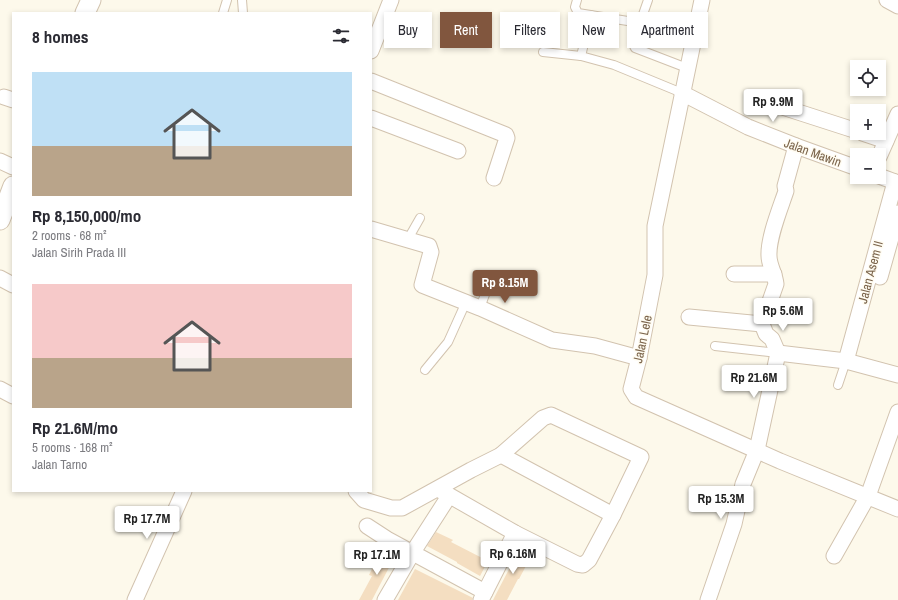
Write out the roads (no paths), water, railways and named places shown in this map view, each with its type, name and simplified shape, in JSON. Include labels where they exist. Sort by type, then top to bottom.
[{"type":"street","points":[[86,12],[91,0]]},
{"type":"street","points":[[372,48],[391,0]]},
{"type":"street","name":"Jalan Lele","points":[[702,0],[655,226],[655,275],[631,389],[636,397],[780,461],[898,509]]},
{"type":"street","points":[[887,0],[898,6]]},
{"type":"street","points":[[372,81],[506,135],[507,138],[494,178]]},
{"type":"street","name":"Jalan Mawin","points":[[682,94],[748,127],[850,165]]},
{"type":"street","points":[[767,102],[850,129]]},
{"type":"street","points":[[883,148],[898,114]]},
{"type":"street","points":[[372,118],[458,152]]},
{"type":"street","points":[[708,600],[734,524],[743,484],[757,450],[778,353],[772,339],[766,334],[762,324],[776,284],[769,258],[769,248],[786,191],[785,186],[796,146]]},
{"type":"street","points":[[0,161],[12,167]]},
{"type":"street","points":[[886,179],[897,183]]},
{"type":"street","name":"Jalan Asem II","points":[[846,361],[897,183]]},
{"type":"street","points":[[0,220],[12,189]]},
{"type":"street","points":[[860,346],[898,213]]},
{"type":"street","points":[[372,229],[408,239],[431,248],[432,252],[422,285],[466,302],[552,340],[595,346],[638,358]]},
{"type":"street","points":[[734,274],[774,274]]},
{"type":"street","points":[[0,278],[12,284]]},
{"type":"street","points":[[690,317],[762,324]]},
{"type":"street","points":[[778,353],[846,361],[898,375]]},
{"type":"street","points":[[0,389],[12,395]]},
{"type":"street","points":[[834,556],[868,496],[898,412]]},
{"type":"street","points":[[357,492],[364,500],[391,508],[402,508],[444,493],[471,470],[501,455],[543,418],[551,415],[641,457],[589,560],[583,565],[577,564],[515,533],[444,493]]},
{"type":"street","points":[[501,455],[613,515]]},
{"type":"street","points":[[135,600],[184,492]]},
{"type":"street","points":[[385,600],[413,552],[444,493]]},
{"type":"street","points":[[366,526],[387,539],[413,552],[483,596],[515,533]]},
{"type":"lane","points":[[224,12],[227,0]]},
{"type":"lane","points":[[242,0],[242,12]]},
{"type":"lane","points":[[576,0],[575,8],[577,12]]},
{"type":"lane","points":[[644,12],[648,0]]},
{"type":"lane","points":[[581,56],[583,48]]},
{"type":"lane","points":[[635,48],[688,68]]},
{"type":"lane","points":[[543,52],[581,56],[614,65],[682,94]]},
{"type":"lane","points":[[408,239],[420,218]]},
{"type":"lane","points":[[480,308],[491,278]]},
{"type":"lane","points":[[425,370],[448,342],[466,302]]},
{"type":"lane","points":[[716,346],[778,353]]},
{"type":"lane","points":[[838,385],[846,361]]}]
